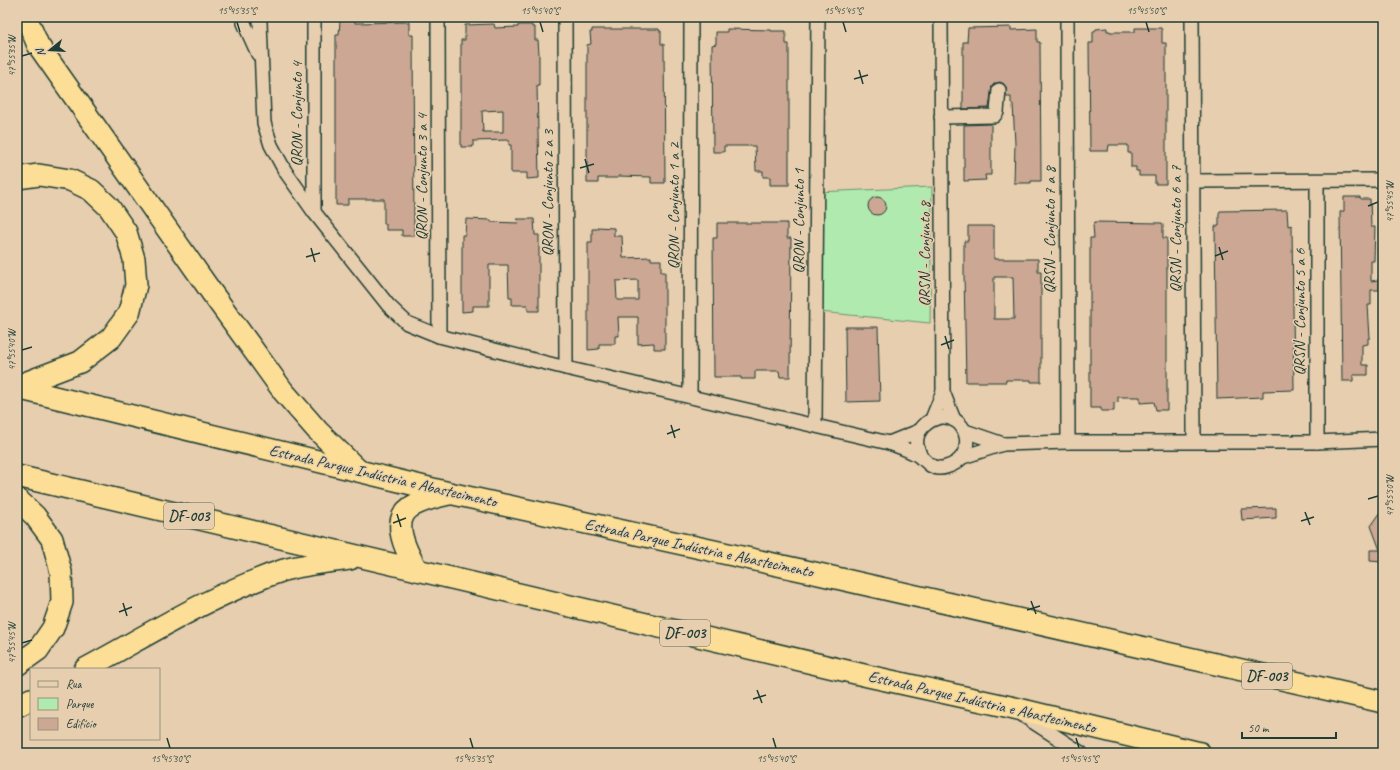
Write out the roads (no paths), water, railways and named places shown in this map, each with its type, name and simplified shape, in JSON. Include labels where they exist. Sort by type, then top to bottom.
[{"type":"highway","points":[[26,17],[38,45],[212,293],[274,378],[316,430],[360,472]]},
{"type":"highway","points":[[17,178],[39,175],[70,180],[91,190],[109,207],[126,232],[134,259],[136,285],[129,313],[111,338],[80,362],[17,387]]},
{"type":"highway","name":"Estrada Parque Indústria e Abastecimento","points":[[17,387],[449,494],[810,572],[1383,702]]},
{"type":"highway","name":"Estrada Parque Indústria e Abastecimento","points":[[17,476],[860,674],[1010,707],[1200,753]]},
{"type":"highway","points":[[418,570],[407,553],[401,534],[401,524],[404,514],[422,501],[449,494]]},
{"type":"highway","points":[[17,499],[36,516],[52,539],[61,572],[62,602],[53,628],[38,650],[17,665]]},
{"type":"highway","points":[[87,668],[204,604],[258,580],[286,570],[361,557]]},
{"type":"highway","points":[[17,706],[30,699]]},
{"type":"street","name":"QRON - Conjunto 4","points":[[314,17],[314,212]]},
{"type":"street","name":"QRON - Conjunto 3 a 4","points":[[438,17],[439,336]]},
{"type":"street","name":"QRON - Conjunto 2 a 3","points":[[565,17],[566,368]]},
{"type":"street","name":"QRON - Conjunto 1 a 2","points":[[690,396],[691,17]]},
{"type":"street","name":"QRON - Conjunto 1","points":[[815,425],[818,17]]},
{"type":"street","name":"QRSN - Conjunto 8","points":[[941,17],[943,392],[954,420]]},
{"type":"street","name":"QRSN - Conjunto 7 a 8","points":[[1067,17],[1068,442]]},
{"type":"street","name":"QRSN - Conjunto 6 a 7","points":[[1192,17],[1194,441]]},
{"type":"street","points":[[240,20],[261,60]]},
{"type":"street","points":[[240,20],[252,25],[262,20],[261,60],[264,123],[271,145],[285,171],[314,212],[388,305],[407,322],[439,336],[566,368],[889,443],[921,458],[931,466],[942,468],[954,465],[963,457],[1003,444],[1194,441],[1317,442],[1383,439]]},
{"type":"street","points":[[941,117],[994,116],[997,112],[999,90]]},
{"type":"street","points":[[1193,181],[1383,180]]},
{"type":"street","name":"QRSN - Conjunto 5 a 6","points":[[1317,181],[1317,442]]},
{"type":"street","name":"QRSN - Conjunto 8","points":[[932,419],[943,392]]},
{"type":"street","points":[[889,443],[919,431],[932,419],[943,417],[954,420],[965,431],[968,444],[963,457]]},
{"type":"street","points":[[919,431],[917,444],[921,458]]},
{"type":"street","points":[[965,431],[1003,444]]},
{"type":"street","points":[[1010,707],[1081,753]]}]
